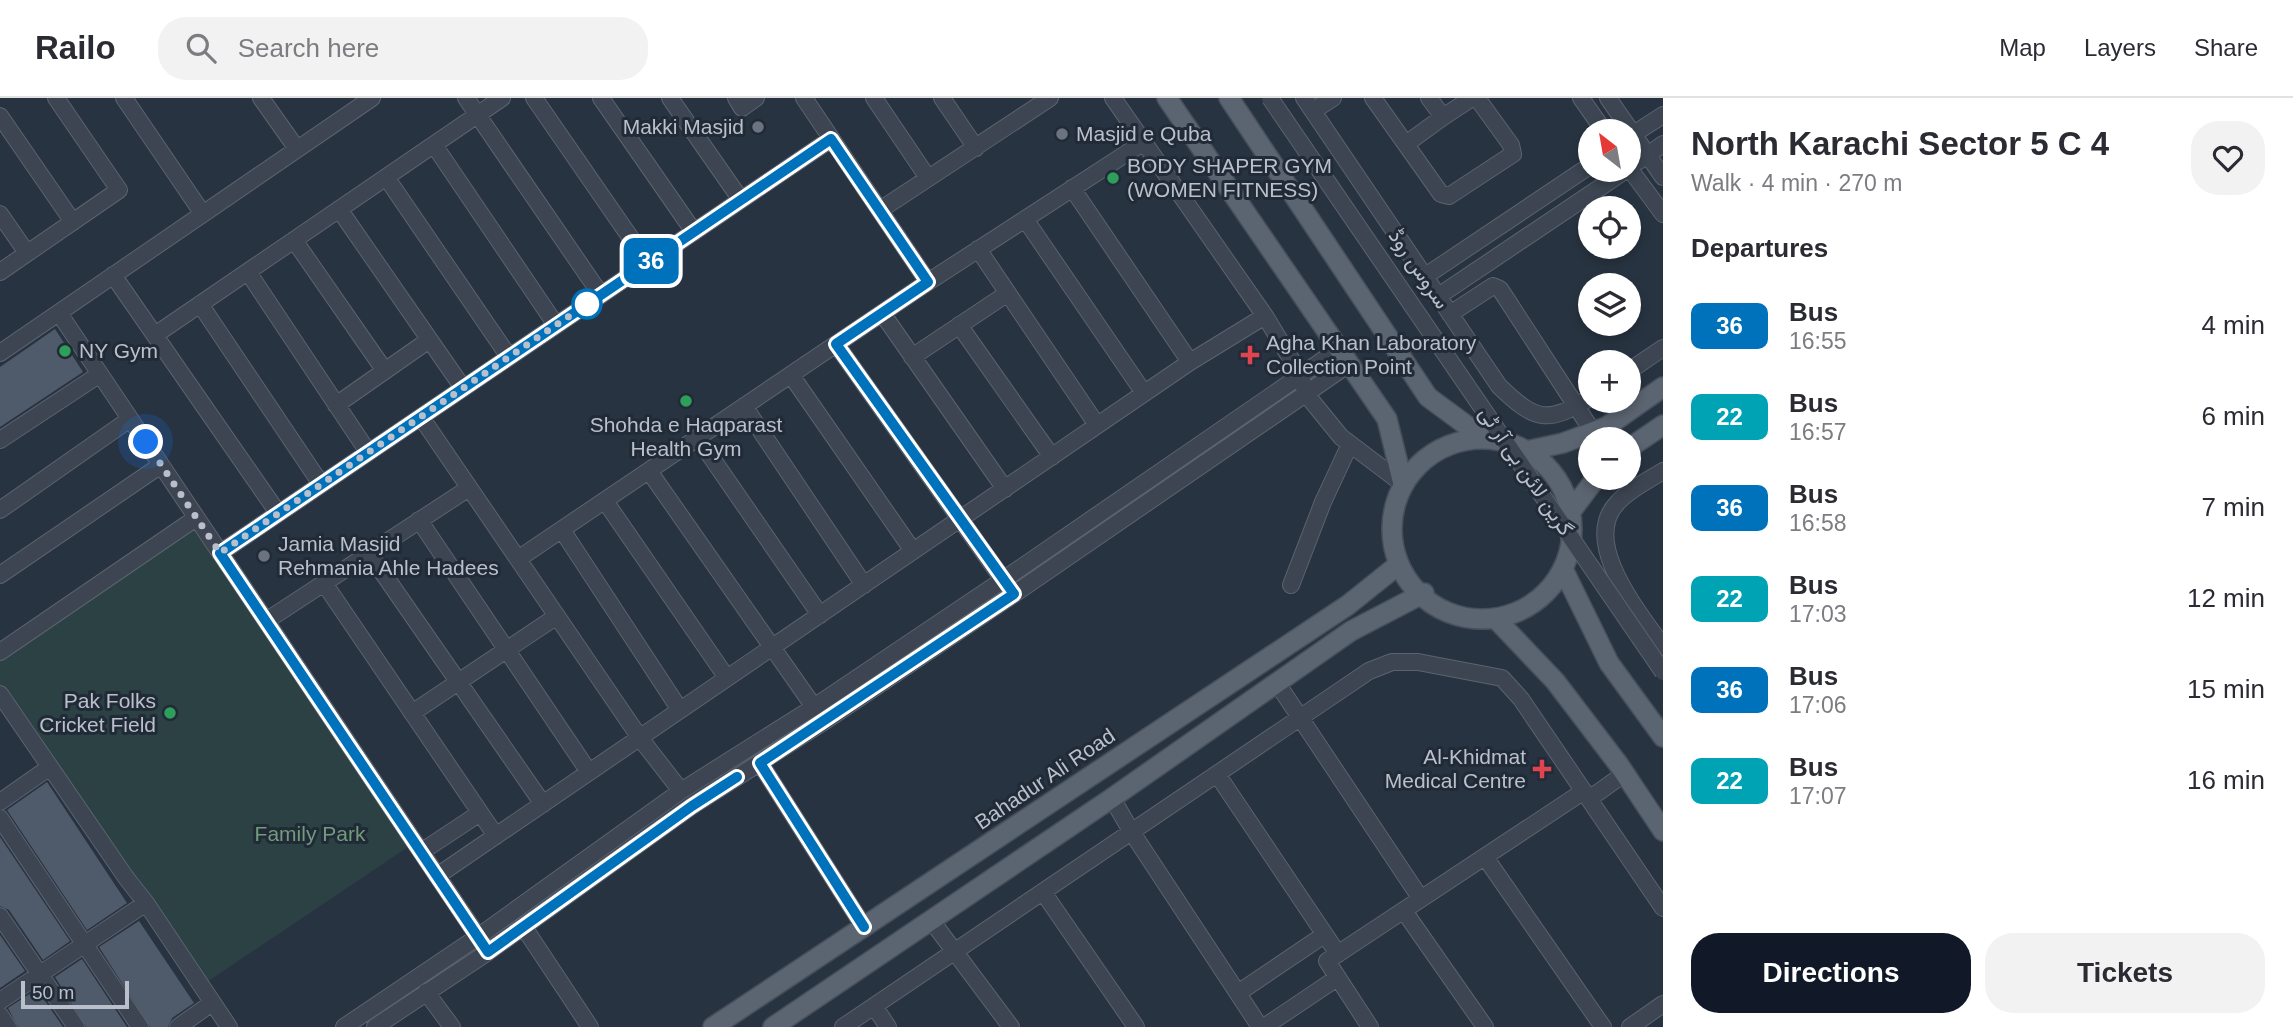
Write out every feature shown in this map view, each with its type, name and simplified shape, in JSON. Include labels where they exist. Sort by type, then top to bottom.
[{"type":"main road","points":[[1167,98],[1387,419],[1403,484]]},
{"type":"main road","points":[[1228,98],[1428,397],[1485,439]]},
{"type":"main road","points":[[1605,427],[1663,387]]},
{"type":"main road","points":[[1641,440],[1663,425]]},
{"type":"main road","points":[[1531,450],[1578,438]]},
{"type":"main road","points":[[1485,439],[1511,443],[1531,450],[1552,472],[1565,494],[1571,544],[1563,569],[1551,587],[1535,602],[1516,612],[1495,618],[1472,619],[1450,614],[1411,586],[1398,565],[1391,538],[1393,510],[1403,484],[1418,465],[1437,450],[1460,441],[1485,439]]},
{"type":"main road","points":[[1569,514],[1587,490]]},
{"type":"main road","name":"Bahadur Ali Road","points":[[713,1027],[1348,605],[1398,565]]},
{"type":"main road","points":[[1563,569],[1609,663],[1663,737]]},
{"type":"main road","points":[[773,1027],[1112,798],[1351,631],[1424,593]]},
{"type":"main road","points":[[1495,618],[1555,681],[1663,831]]},
{"type":"street","points":[[0,272],[119,190],[56,98]]},
{"type":"street","points":[[124,98],[203,214]]},
{"type":"street","points":[[261,98],[297,149]]},
{"type":"street","points":[[0,353],[372,98]]},
{"type":"street","points":[[466,98],[601,295]]},
{"type":"street","points":[[155,335],[502,98]]},
{"type":"street","points":[[534,98],[648,263]]},
{"type":"street","points":[[601,98],[694,232]]},
{"type":"street","points":[[670,98],[741,200]]},
{"type":"street","points":[[736,98],[742,108],[756,98]]},
{"type":"street","points":[[804,98],[928,282]]},
{"type":"street","points":[[874,98],[928,178]]},
{"type":"street","points":[[942,98],[975,148]]},
{"type":"street","points":[[880,210],[1050,98]]},
{"type":"street","points":[[1113,98],[1265,316],[1300,374],[1306,394],[1341,438],[1403,484]]},
{"type":"street","name":"گرین لائن بی آر ٹی","points":[[1270,98],[1663,671]]},
{"type":"street","points":[[1309,105],[1333,98]]},
{"type":"street","points":[[1373,98],[1441,194],[1449,196],[1513,153],[1511,145],[1474,98],[1406,144]]},
{"type":"street","points":[[1429,98],[1443,117]]},
{"type":"street","points":[[1581,98],[1596,119]]},
{"type":"street","points":[[1608,98],[1621,119]]},
{"type":"street","name":"سروس روڈ","points":[[1309,105],[1499,386],[1517,403],[1532,412],[1549,416],[1566,413],[1578,406]]},
{"type":"street","points":[[1642,129],[1663,115]]},
{"type":"street","points":[[0,116],[73,222]]},
{"type":"street","points":[[220,553],[831,139]]},
{"type":"street","points":[[518,559],[928,282],[1144,142]]},
{"type":"street","points":[[1642,158],[1663,144]]},
{"type":"street","points":[[434,145],[556,325]]},
{"type":"street","points":[[1642,149],[1663,177]]},
{"type":"street","points":[[1424,277],[1578,174]]},
{"type":"street","points":[[386,177],[509,357]]},
{"type":"street","points":[[1437,297],[1607,182]]},
{"type":"street","points":[[1639,182],[1663,214]]},
{"type":"street","points":[[1072,188],[1190,362]]},
{"type":"street","points":[[339,209],[463,388]]},
{"type":"street","points":[[0,214],[27,253]]},
{"type":"street","points":[[1025,219],[1144,393]]},
{"type":"street","points":[[294,240],[385,371]]},
{"type":"street","points":[[978,249],[1097,425]]},
{"type":"street","points":[[248,272],[368,452]]},
{"type":"street","points":[[113,275],[278,513]]},
{"type":"street","points":[[1450,314],[1493,286],[1500,289],[1578,394]]},
{"type":"street","points":[[912,357],[1008,293]]},
{"type":"street","points":[[200,304],[321,484]]},
{"type":"street","points":[[59,313],[488,952]]},
{"type":"street","points":[[882,313],[1005,489]]},
{"type":"street","points":[[437,876],[1144,393],[1265,316]]},
{"type":"street","points":[[959,325],[1052,457]]},
{"type":"street","points":[[336,405],[429,340]]},
{"type":"street","points":[[836,344],[1014,594]]},
{"type":"street","points":[[1641,363],[1663,348]]},
{"type":"street","points":[[344,1027],[479,936],[681,792],[1003,580],[1300,374],[1344,356]]},
{"type":"street","points":[[376,1027],[488,952],[692,806],[1014,594],[1306,394],[1344,356]]},
{"type":"street","points":[[0,440],[100,374]]},
{"type":"street","points":[[790,375],[913,551]]},
{"type":"street","points":[[744,406],[864,585]]},
{"type":"street","points":[[421,417],[640,738],[681,792]]},
{"type":"street","points":[[0,510],[130,419]]},
{"type":"street","points":[[698,438],[820,615]]},
{"type":"street","points":[[1291,585],[1323,502],[1350,444]]},
{"type":"street","points":[[0,575],[161,465]]},
{"type":"street","points":[[649,471],[814,706]]},
{"type":"street","points":[[1663,471],[1617,502],[1606,521],[1607,545],[1613,571],[1663,647]]},
{"type":"street","points":[[265,621],[469,488]]},
{"type":"street","points":[[605,501],[727,678]]},
{"type":"street","points":[[0,652],[196,518]]},
{"type":"street","points":[[419,520],[589,772]]},
{"type":"street","points":[[562,530],[680,710]]},
{"type":"street","points":[[369,553],[543,804]]},
{"type":"street","points":[[324,583],[496,836]]},
{"type":"street","points":[[412,713],[557,616]]},
{"type":"street","points":[[843,1027],[1369,671],[1392,662],[1418,662],[1502,678],[1521,699],[1663,908]]},
{"type":"street","points":[[1277,683],[1421,899]]},
{"type":"street","points":[[2,700],[146,903],[229,1027]]},
{"type":"street","points":[[760,763],[864,927]]},
{"type":"street","points":[[0,802],[50,767]]},
{"type":"street","points":[[1217,774],[1338,954]]},
{"type":"street","points":[[1370,1027],[1327,961],[1485,857],[1624,774]]},
{"type":"street","points":[[1112,798],[1131,831],[1262,1027],[1337,978]]},
{"type":"street","points":[[421,852],[480,813]]},
{"type":"street","points":[[0,818],[140,1027]]},
{"type":"street","points":[[1485,857],[1603,1027]]},
{"type":"street","points":[[1043,891],[1136,1027]]},
{"type":"street","points":[[0,1001],[146,903]]},
{"type":"street","points":[[1404,911],[1485,1027]]},
{"type":"street","points":[[0,916],[76,1027]]},
{"type":"street","points":[[931,920],[1011,1027]]},
{"type":"street","points":[[523,926],[590,1027]]},
{"type":"street","points":[[1238,993],[1324,935]]},
{"type":"street","points":[[426,992],[452,1027]]},
{"type":"street","points":[[178,1027],[212,1003]]},
{"type":"street","points":[[1630,1027],[1663,1004]]},
{"type":"street","points":[[874,1006],[888,1027]]},
{"type":"street","points":[[0,1015],[8,1027]]},
{"type":"green space","name":"Pak Folks Cricket Field","points":[[196,518],[414,843],[201,986],[0,694],[0,652]]},
{"type":"building","points":[[55,329],[83,372],[0,427],[0,367]]},
{"type":"building","points":[[47,782],[127,903],[87,930],[7,810]]},
{"type":"building","points":[[0,837],[70,941],[43,960],[9,910],[0,906]]},
{"type":"building","points":[[139,921],[194,1003],[172,1018],[168,1027],[150,1027],[99,947]]},
{"type":"building","points":[[0,935],[25,971],[0,988]]},
{"type":"building","points":[[82,959],[127,1027],[86,1027],[55,977]]},
{"type":"building","points":[[37,989],[63,1027],[18,1027],[8,1008]]},
{"type":"bus line","name":"36","points":[[737,777],[692,806],[488,952],[220,553],[831,139],[928,282],[836,344],[1014,594],[760,763],[864,927]]},
{"type":"place","name":"Makki Masjid","points":[[758,127]]},
{"type":"place","name":"Masjid e Quba","points":[[1062,134]]},
{"type":"place","name":"BODY SHAPER GYM (WOMEN FITNESS)","points":[[1113,178]]},
{"type":"place","name":"NY Gym","points":[[65,351]]},
{"type":"place","name":"Agha Khan Laboratory Collection Point","points":[[1250,355]]},
{"type":"place","name":"Shohda e Haqparast Health Gym","points":[[686,401]]},
{"type":"place","name":"Jamia Masjid Rehmania Ahle Hadees","points":[[264,556]]},
{"type":"place","name":"Pak Folks Cricket Field","points":[[170,713]]},
{"type":"place","name":"Al-Khidmat Medical Centre","points":[[1542,769]]},
{"type":"route","points":[[146,442],[220,553],[587,304]]},
{"type":"park label","name":"Family Park","points":[[310,834]]}]
